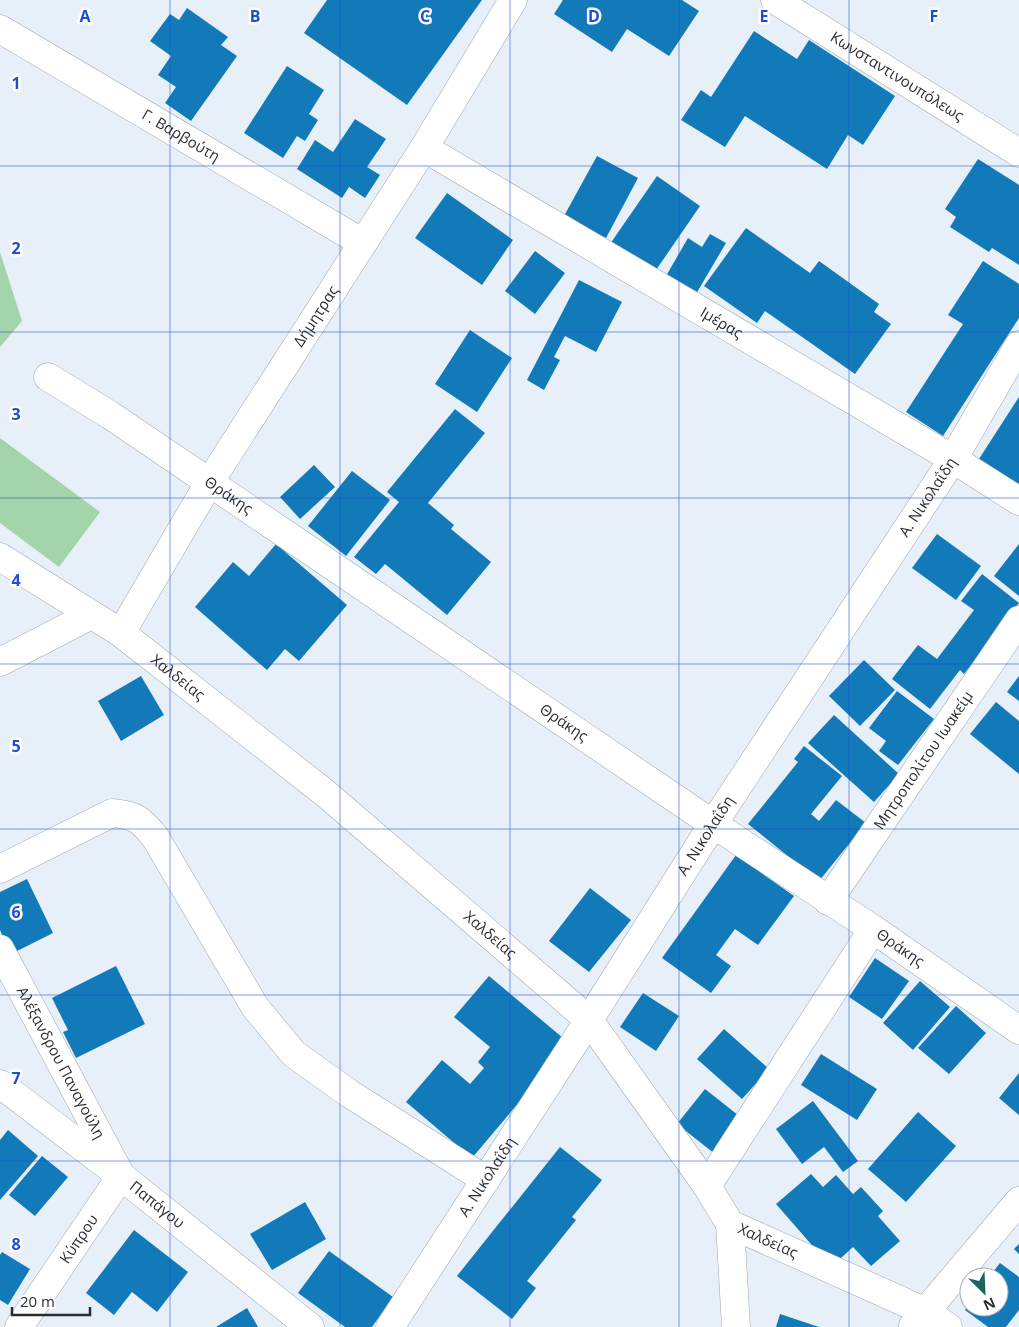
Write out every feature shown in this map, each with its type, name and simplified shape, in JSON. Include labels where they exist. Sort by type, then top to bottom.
[{"type":"street","name":"Δήμητρας","points":[[121,633],[209,483],[424,148],[513,0]]},
{"type":"street","name":"Κωνσταντινουπόλεως","points":[[775,0],[1019,152]]},
{"type":"street","name":"Γ. Βαρβούτη","points":[[0,28],[363,243]]},
{"type":"street","name":"Ιμέρας","points":[[424,148],[953,459],[1019,501]]},
{"type":"street","name":"Α. Νικολαΐδη","points":[[390,1327],[590,1020],[713,824],[953,459],[1019,345]]},
{"type":"street","name":"Θράκης","points":[[48,377],[110,415],[713,824],[873,929],[1019,1030]]},
{"type":"street","name":"Χαλδείας","points":[[0,557],[121,633],[325,793],[590,1020],[707,1186],[730,1224],[918,1319],[948,1327]]},
{"type":"street","points":[[0,662],[91,615]]},
{"type":"street","name":"Μητροπολίτου Ιωακείμ","points":[[828,901],[1019,620]]},
{"type":"street","points":[[0,869],[112,813],[131,815],[144,824],[154,838],[255,1007],[294,1054],[350,1094],[486,1180]]},
{"type":"street","points":[[707,1186],[873,929]]},
{"type":"street","name":"Αλέξανδρου Παναγούλη","points":[[0,949],[121,1176]]},
{"type":"street","name":"Παπάγου","points":[[0,1084],[121,1176],[310,1327]]},
{"type":"street","name":"Κύπρου","points":[[19,1327],[121,1176]]},
{"type":"street","points":[[918,1319],[1019,1201]]},
{"type":"street","points":[[730,1224],[736,1327]]},
{"type":"green space","points":[[0,252],[22,321],[0,347]]},
{"type":"green space","points":[[0,438],[100,512],[59,567],[0,523]]},
{"type":"building","points":[[327,0],[482,0],[407,105],[304,33]]},
{"type":"building","points":[[563,0],[682,0],[699,11],[669,56],[627,29],[612,52],[554,14]]},
{"type":"building","points":[[187,8],[228,37],[221,45],[237,56],[191,121],[165,103],[176,87],[158,75],[171,56],[150,41],[170,14],[179,20]]},
{"type":"building","points":[[754,31],[797,59],[809,40],[895,96],[863,145],[848,135],[827,169],[745,116],[725,147],[681,120],[701,90],[711,97]]},
{"type":"building","points":[[287,66],[324,90],[309,114],[318,120],[305,141],[297,136],[283,158],[244,133]]},
{"type":"building","points":[[355,119],[386,139],[367,167],[380,175],[365,198],[349,187],[342,198],[297,169],[315,140],[333,152]]},
{"type":"building","points":[[597,156],[638,178],[606,238],[564,216]]},
{"type":"building","points":[[978,159],[1019,185],[1019,265],[992,248],[989,252],[950,227],[956,217],[945,209]]},
{"type":"building","points":[[657,176],[700,206],[654,273],[610,244]]},
{"type":"building","points":[[447,193],[513,240],[482,285],[415,238]]},
{"type":"building","points":[[746,228],[810,273],[819,261],[879,304],[874,312],[891,324],[855,374],[765,311],[757,323],[704,286]]},
{"type":"building","points":[[710,234],[726,243],[696,294],[666,276],[688,238],[702,247]]},
{"type":"building","points":[[535,251],[565,273],[535,314],[505,291]]},
{"type":"building","points":[[983,261],[1019,284],[1019,318],[943,436],[906,412],[963,324],[948,315]]},
{"type":"building","points":[[579,280],[622,302],[596,352],[565,336],[554,357],[560,360],[544,390],[527,380]]},
{"type":"building","points":[[470,330],[512,358],[477,412],[435,384]]},
{"type":"building","points":[[1019,397],[1019,489],[977,462]]},
{"type":"building","points":[[455,409],[485,433],[428,503],[454,525],[451,529],[491,562],[447,615],[385,564],[376,574],[354,557],[399,502],[387,492]]},
{"type":"building","points":[[314,465],[335,487],[300,519],[280,497]]},
{"type":"building","points":[[352,471],[390,500],[346,556],[308,526]]},
{"type":"building","points":[[937,534],[981,566],[956,600],[912,568]]},
{"type":"building","points":[[276,544],[347,605],[299,661],[285,649],[267,670],[195,607],[233,562],[249,576]]},
{"type":"building","points":[[1019,544],[1019,596],[994,576]]},
{"type":"building","points":[[982,574],[1019,603],[964,674],[960,670],[930,709],[892,679],[918,645],[937,659],[974,610],[961,601]]},
{"type":"building","points":[[864,660],[895,690],[860,726],[829,696]]},
{"type":"building","points":[[141,676],[164,715],[121,741],[98,701]]},
{"type":"building","points":[[1019,676],[1019,701],[1007,692]]},
{"type":"building","points":[[897,691],[934,719],[898,765],[879,751],[886,741],[869,728]]},
{"type":"building","points":[[996,702],[1019,721],[1019,774],[970,734]]},
{"type":"building","points":[[834,715],[899,774],[874,802],[808,743]]},
{"type":"building","points":[[804,746],[842,776],[811,814],[819,821],[836,800],[866,823],[819,881],[748,824],[798,762],[794,759]]},
{"type":"building","points":[[736,855],[794,896],[758,945],[735,929],[716,955],[731,966],[711,993],[662,958]]},
{"type":"building","points":[[27,879],[53,933],[11,954],[0,930],[0,892]]},
{"type":"building","points":[[590,888],[631,920],[589,972],[549,941]]},
{"type":"building","points":[[875,958],[909,981],[882,1019],[849,997]]},
{"type":"building","points":[[116,966],[145,1024],[76,1058],[63,1032],[68,1030],[52,998]]},
{"type":"building","points":[[489,976],[569,1043],[472,1158],[406,1102],[442,1060],[470,1084],[484,1068],[478,1062],[490,1047],[454,1017]]},
{"type":"building","points":[[920,981],[950,1007],[913,1050],[883,1023]]},
{"type":"building","points":[[643,993],[679,1016],[656,1051],[620,1027]]},
{"type":"building","points":[[956,1006],[986,1033],[949,1074],[918,1048]]},
{"type":"building","points":[[724,1029],[769,1069],[742,1099],[697,1059]]},
{"type":"building","points":[[821,1054],[877,1089],[857,1120],[801,1085]]},
{"type":"building","points":[[1019,1073],[1019,1115],[999,1098]]},
{"type":"building","points":[[705,1089],[743,1119],[715,1154],[677,1124]]},
{"type":"building","points":[[813,1101],[858,1161],[843,1172],[824,1147],[802,1164],[776,1129]]},
{"type":"building","points":[[918,1112],[956,1146],[906,1202],[868,1169]]},
{"type":"building","points":[[8,1130],[38,1156],[0,1200],[0,1140]]},
{"type":"building","points":[[560,1147],[602,1180],[572,1217],[576,1220],[527,1281],[536,1288],[512,1319],[457,1276]]},
{"type":"building","points":[[42,1156],[68,1177],[35,1216],[9,1195]]},
{"type":"building","points":[[811,1174],[823,1187],[836,1175],[853,1194],[861,1187],[883,1211],[878,1216],[900,1241],[871,1266],[853,1247],[831,1267],[776,1204]]},
{"type":"building","points":[[305,1202],[326,1239],[272,1270],[250,1234]]},
{"type":"building","points":[[134,1230],[188,1272],[157,1312],[132,1292],[114,1315],[86,1293]]},
{"type":"building","points":[[1019,1244],[1019,1254],[1014,1249]]},
{"type":"building","points":[[329,1251],[393,1297],[372,1327],[345,1327],[298,1293]]},
{"type":"building","points":[[2,1252],[30,1269],[8,1305],[0,1300],[0,1255]]},
{"type":"building","points":[[1000,1263],[1005,1267],[997,1267]]},
{"type":"building","points":[[1009,1270],[1019,1277],[1019,1310],[1006,1327],[988,1327],[974,1317],[1009,1317]]},
{"type":"building","points":[[247,1308],[258,1327],[216,1327]]},
{"type":"building","points":[[780,1314],[819,1327],[776,1327]]}]
